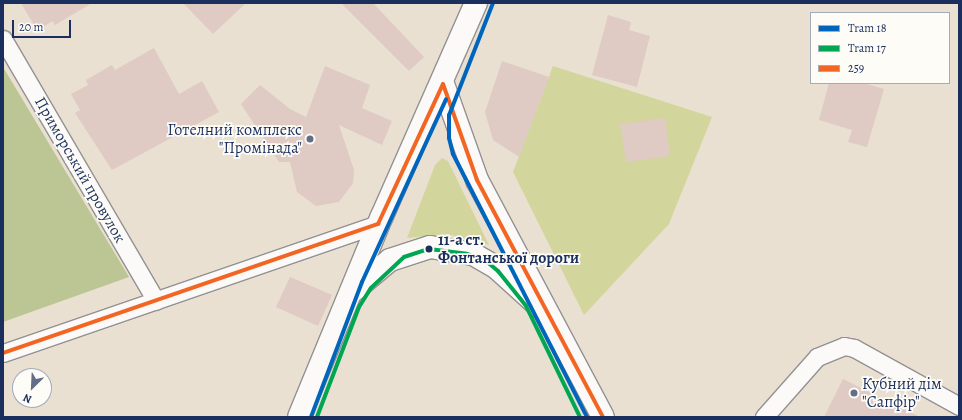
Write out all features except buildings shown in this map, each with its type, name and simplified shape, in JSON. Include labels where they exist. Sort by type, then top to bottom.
[{"type":"main road","points":[[298,417],[378,224],[443,84],[476,3]]},
{"type":"main road","points":[[443,84],[477,180],[553,318],[603,417]]},
{"type":"main road","points":[[347,298],[390,260],[430,247],[473,254],[497,268],[553,318]]},
{"type":"street","name":"Приморський провулок","points":[[3,39],[156,301]]},
{"type":"street","points":[[3,353],[378,224]]},
{"type":"street","points":[[764,417],[816,357],[844,346],[854,348],[959,406]]},
{"type":"green space","points":[[553,66],[712,117],[669,224],[584,315],[513,172]]},
{"type":"green space","points":[[3,67],[129,277],[3,322]]},
{"type":"green space","points":[[442,158],[448,161],[489,245],[447,234],[407,238],[435,165]]},
{"type":"tram line","name":"18","points":[[493,3],[449,115],[449,138],[453,154],[587,417]]},
{"type":"tram line","name":"18","points":[[311,417],[362,282],[446,99]]},
{"type":"tram line","name":"17","points":[[317,417],[359,307],[371,288],[404,257],[429,249],[467,254],[486,261],[498,271],[526,306],[580,417]]},
{"type":"transit line","name":"259","points":[[443,84],[477,180],[603,417]]},
{"type":"transit line","name":"259","points":[[3,353],[378,224],[443,84]]},
{"type":"place","name":"Готелний комплекс \"Промінада\"","points":[[310,139]]},
{"type":"place","name":"11-а ст. Фонтанської дороги","points":[[429,249]]},
{"type":"place","name":"Кубний дім \"Сапфір\"","points":[[854,393]]}]
